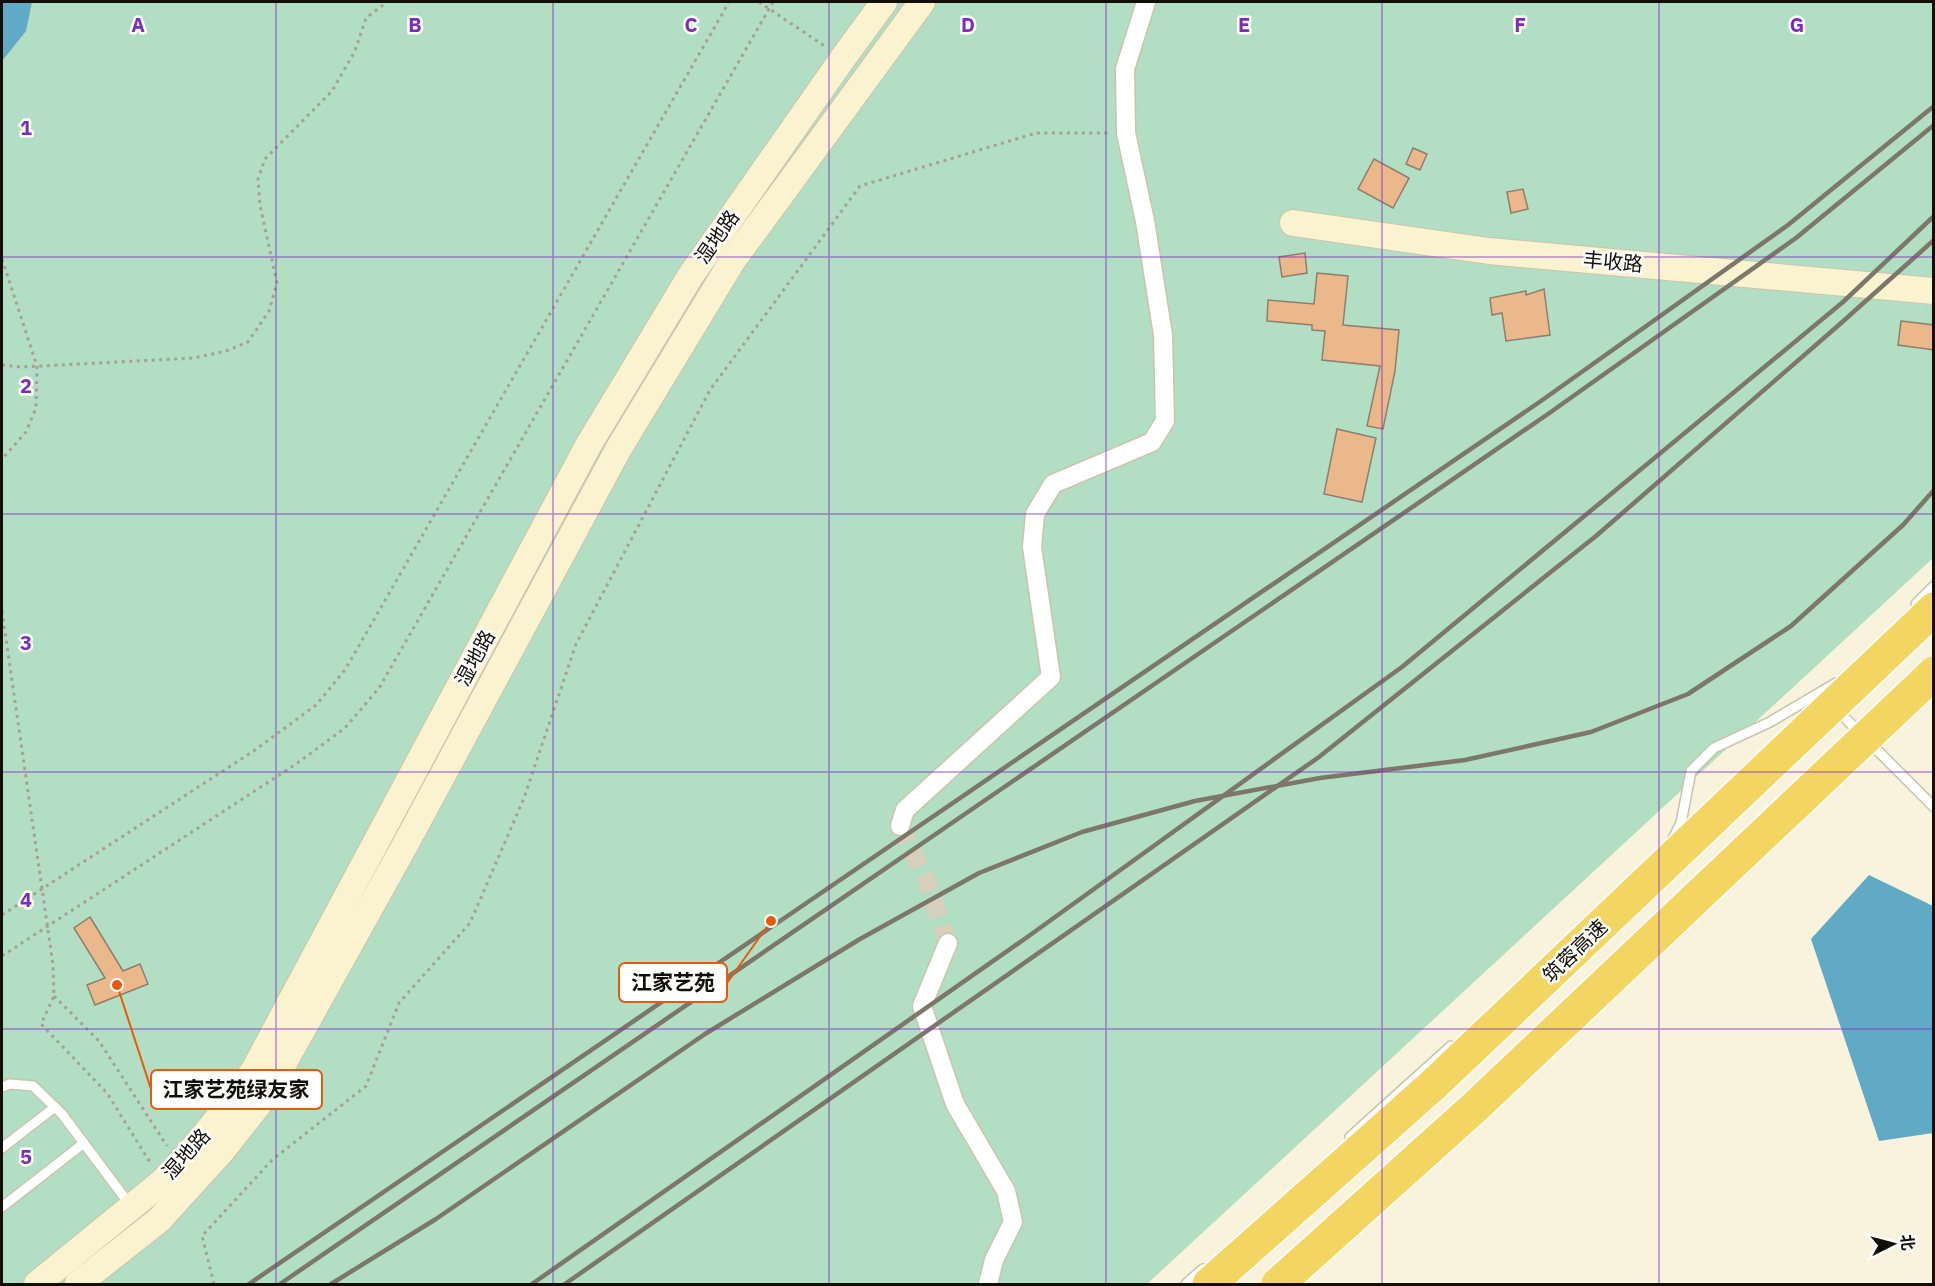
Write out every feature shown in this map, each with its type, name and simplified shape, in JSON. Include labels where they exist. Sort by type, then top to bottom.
[{"type":"highway","name":"筑蓉高速","points":[[1211,1273],[1434,1085],[1922,610]]},
{"type":"highway","points":[[1278,1284],[1476,1106],[1934,673]]},
{"type":"street","name":"湿地路","points":[[37,1284],[171,1173],[255,1070],[595,434],[691,275],[884,2]]},
{"type":"street","name":"湿地路","points":[[78,1284],[159,1220],[221,1152],[266,1095],[404,847],[618,448],[733,260],[922,2]]},
{"type":"street","points":[[900,826],[905,810],[1051,677],[1032,547],[1035,514],[1053,484],[1152,442],[1165,421],[1163,335],[1145,221],[1126,133],[1125,69],[1146,2]]},
{"type":"street","name":"丰收路","points":[[1293,223],[1489,251],[1934,291]]},
{"type":"street","points":[[948,943],[922,1006],[955,1104],[1006,1191],[1013,1222],[994,1260],[988,1284]]},
{"type":"lane","points":[[1922,610],[1934,586]]},
{"type":"lane","points":[[1636,878],[1667,850],[1681,823],[1691,771],[1714,748],[1770,722],[1840,680]]},
{"type":"lane","points":[[1819,693],[1934,807]]},
{"type":"lane","points":[[1344,1143],[1457,1040]]},
{"type":"lane","points":[[2,1087],[10,1084],[33,1086],[55,1107],[131,1207]]},
{"type":"lane","points":[[2,1148],[55,1107]]},
{"type":"lane","points":[[2,1207],[84,1143]]},
{"type":"lane","points":[[1186,1284],[1211,1273]]},
{"type":"path","points":[[2,365],[21,367],[194,358],[226,351],[248,342],[269,311],[277,283],[260,205],[258,179],[265,159],[332,91],[355,51],[366,18],[387,2]]},
{"type":"path","points":[[2,915],[255,750],[316,705],[345,670],[729,2]]},
{"type":"path","points":[[759,2],[843,58]]},
{"type":"path","points":[[2,956],[296,764],[345,728],[379,688],[773,2]]},
{"type":"path","points":[[214,1284],[202,1236],[272,1160],[366,1086],[399,1003],[470,923],[524,798],[576,644],[710,390],[860,186],[1036,134],[1126,133]]},
{"type":"path","points":[[2,259],[37,366],[36,408],[26,432],[2,459]]},
{"type":"path","points":[[2,611],[53,965],[54,996],[41,1024],[107,1093],[171,1173]]},
{"type":"path","points":[[54,996],[99,1041],[171,1173]]},
{"type":"green space","points":[[2,2],[1933,2],[1933,558],[1147,1284],[2,1284]]},
{"type":"water","points":[[2,2],[32,2],[26,31],[2,61]]},
{"type":"water","points":[[1869,875],[1933,906],[1933,1133],[1879,1141],[1811,939]]},
{"type":"building","points":[[1413,148],[1427,154],[1420,170],[1406,164]]},
{"type":"building","points":[[1374,159],[1409,178],[1393,208],[1358,189]]},
{"type":"building","points":[[1523,189],[1528,209],[1511,213],[1507,192]]},
{"type":"building","points":[[1305,253],[1307,273],[1282,277],[1279,257]]},
{"type":"building","points":[[1317,273],[1348,276],[1343,325],[1399,330],[1395,371],[1383,429],[1367,426],[1380,366],[1322,360],[1325,331],[1312,330],[1312,325],[1267,321],[1268,300],[1314,304]]},
{"type":"building","points":[[1544,289],[1550,335],[1506,341],[1502,313],[1492,315],[1490,298],[1526,291],[1526,295]]},
{"type":"building","points":[[1901,321],[1934,325],[1934,350],[1898,345]]},
{"type":"building","points":[[1337,429],[1376,438],[1362,502],[1324,494]]},
{"type":"building","points":[[90,917],[123,971],[140,964],[148,984],[95,1005],[87,985],[105,978],[74,928]]},
{"type":"tunnel","points":[[900,826],[927,881],[948,943]]},
{"type":"railway","points":[[249,1284],[1541,401],[1788,225],[1934,106]]},
{"type":"railway","points":[[280,1284],[1548,414],[1796,238],[1934,125]]},
{"type":"railway","points":[[532,1284],[1026,938],[1402,667],[1843,302],[1934,216]]},
{"type":"railway","points":[[565,1284],[1319,757],[1596,536],[1934,240]]},
{"type":"railway","points":[[331,1284],[436,1219],[705,1034],[860,939],[979,873],[1082,832],[1195,801],[1320,778],[1465,760],[1591,732],[1688,694],[1791,626],[1903,525],[1934,490]]},
{"type":"place","name":"江家艺苑","points":[[771,921]]},
{"type":"place","name":"江家艺苑绿友家","points":[[117,985]]}]
